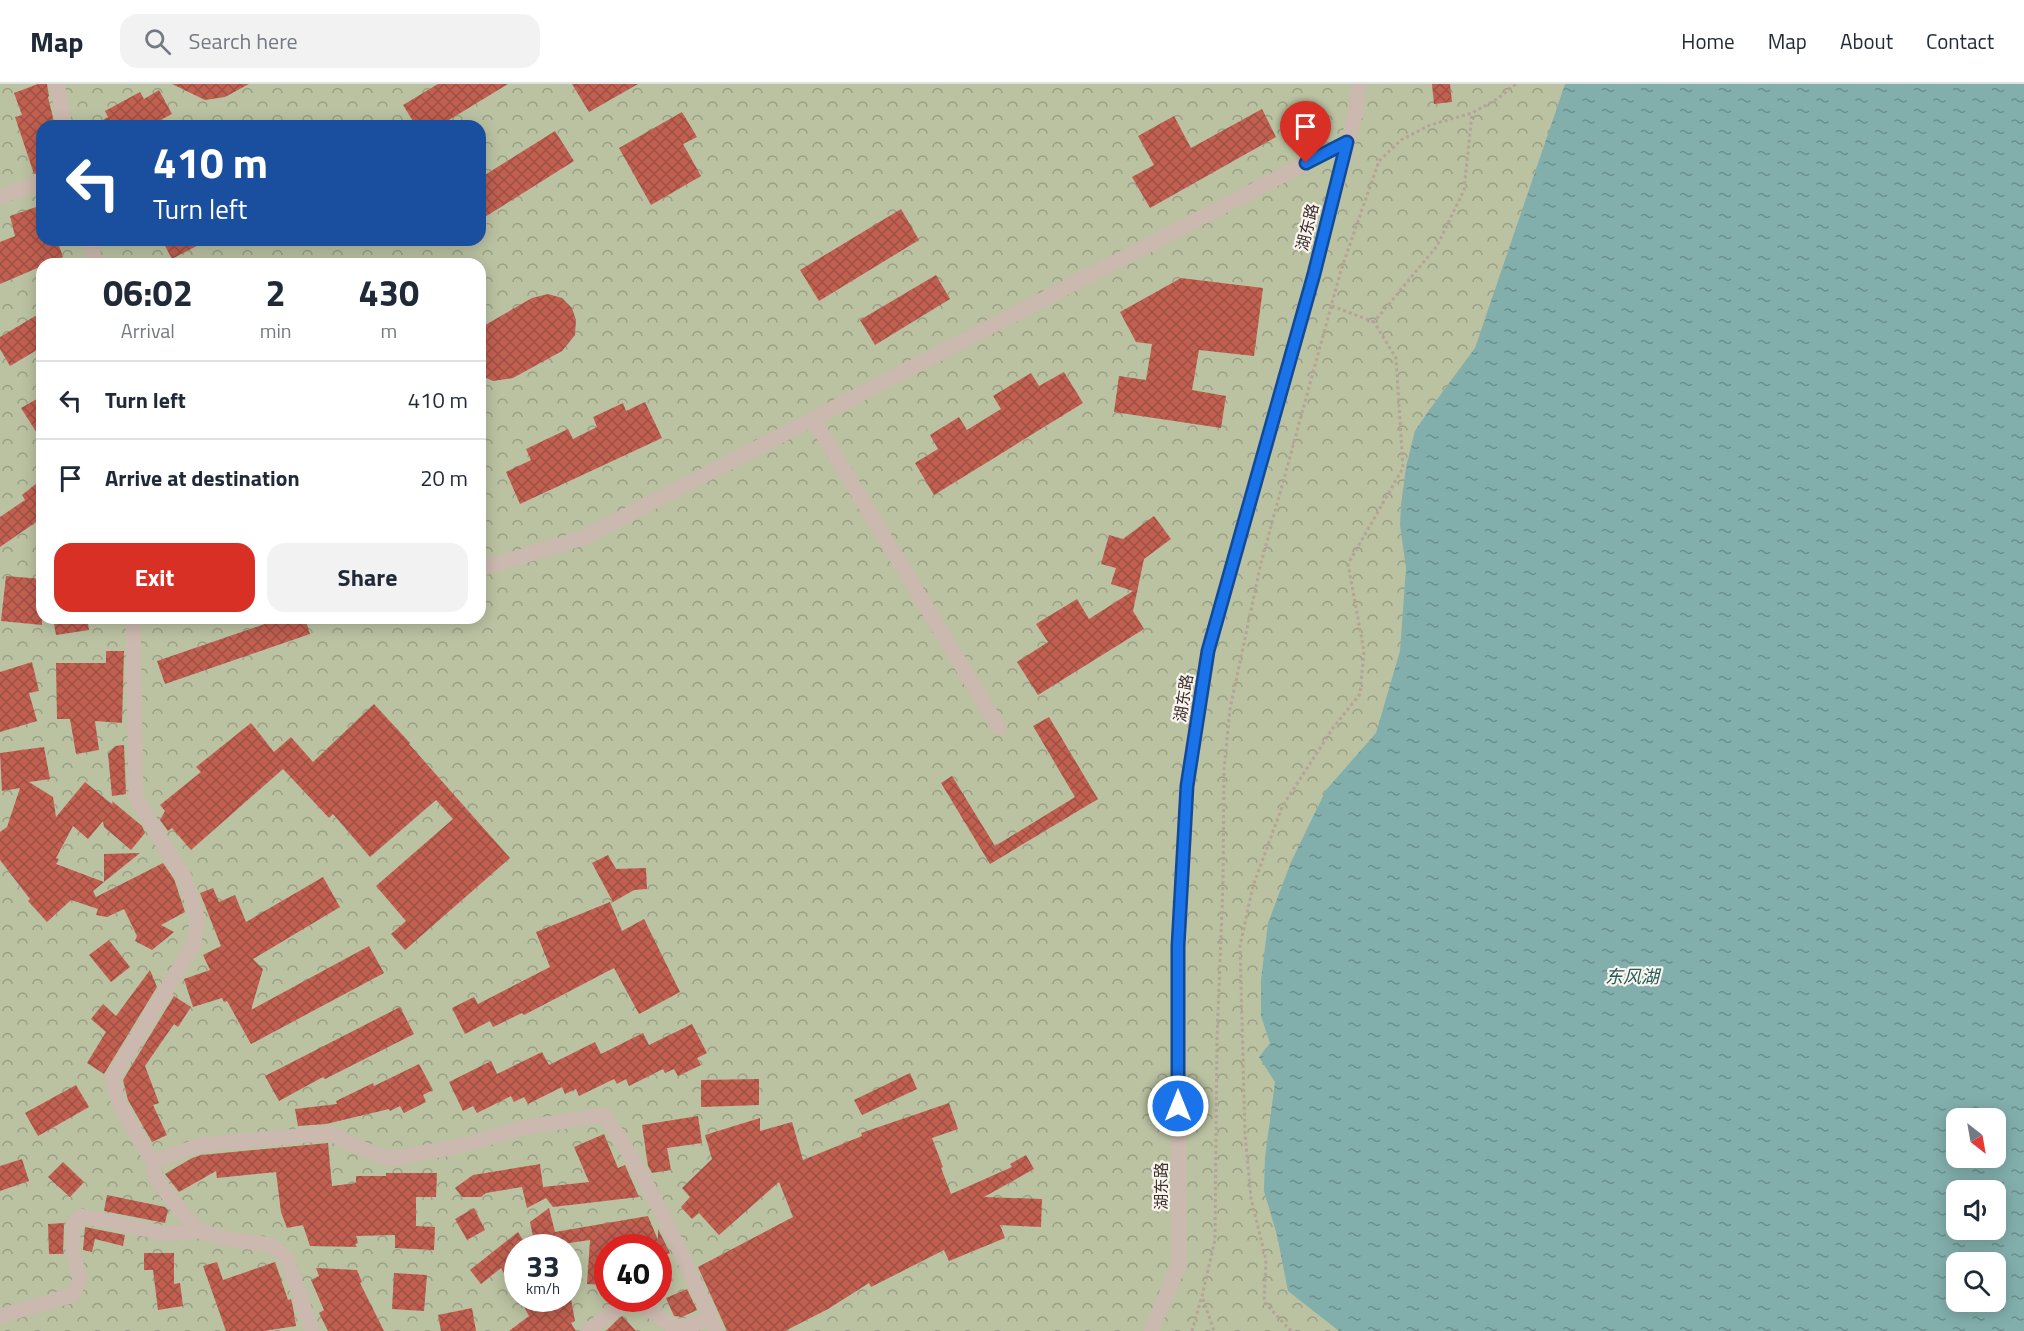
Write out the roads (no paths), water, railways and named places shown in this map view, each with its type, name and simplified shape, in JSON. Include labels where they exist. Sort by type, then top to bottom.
[{"type":"street","points":[[57,84],[64,120]]},
{"type":"street","name":"湖东路","points":[[1151,1331],[1179,1265],[1178,946],[1187,786],[1208,651],[1314,274],[1355,115],[1359,84]]},
{"type":"street","points":[[486,567],[583,538],[1347,142]]},
{"type":"street","points":[[0,197],[36,184]]},
{"type":"street","points":[[814,420],[999,728]]},
{"type":"street","points":[[133,624],[136,797],[185,878],[197,917],[194,944],[111,1079],[119,1104],[154,1164],[155,1178],[200,1231]]},
{"type":"street","points":[[154,1164],[168,1156],[201,1145],[330,1133],[353,1145],[390,1159],[461,1146],[522,1128],[604,1115],[626,1146],[714,1325],[681,1327],[670,1325],[650,1310],[629,1299],[588,1331]]},
{"type":"street","points":[[0,1316],[73,1295],[80,1279],[73,1252],[73,1225],[81,1216],[167,1234],[200,1231],[228,1239],[271,1245],[286,1259],[312,1331]]},
{"type":"water","name":"东风湖","points":[[1565,84],[2024,84],[2024,1331],[1339,1331],[1288,1291],[1277,1235],[1264,1191],[1265,1157],[1275,1082],[1259,1057],[1270,1043],[1261,1016],[1261,980],[1268,923],[1291,862],[1326,790],[1376,733],[1400,651],[1406,568],[1400,525],[1406,467],[1415,431],[1475,348]]}]
